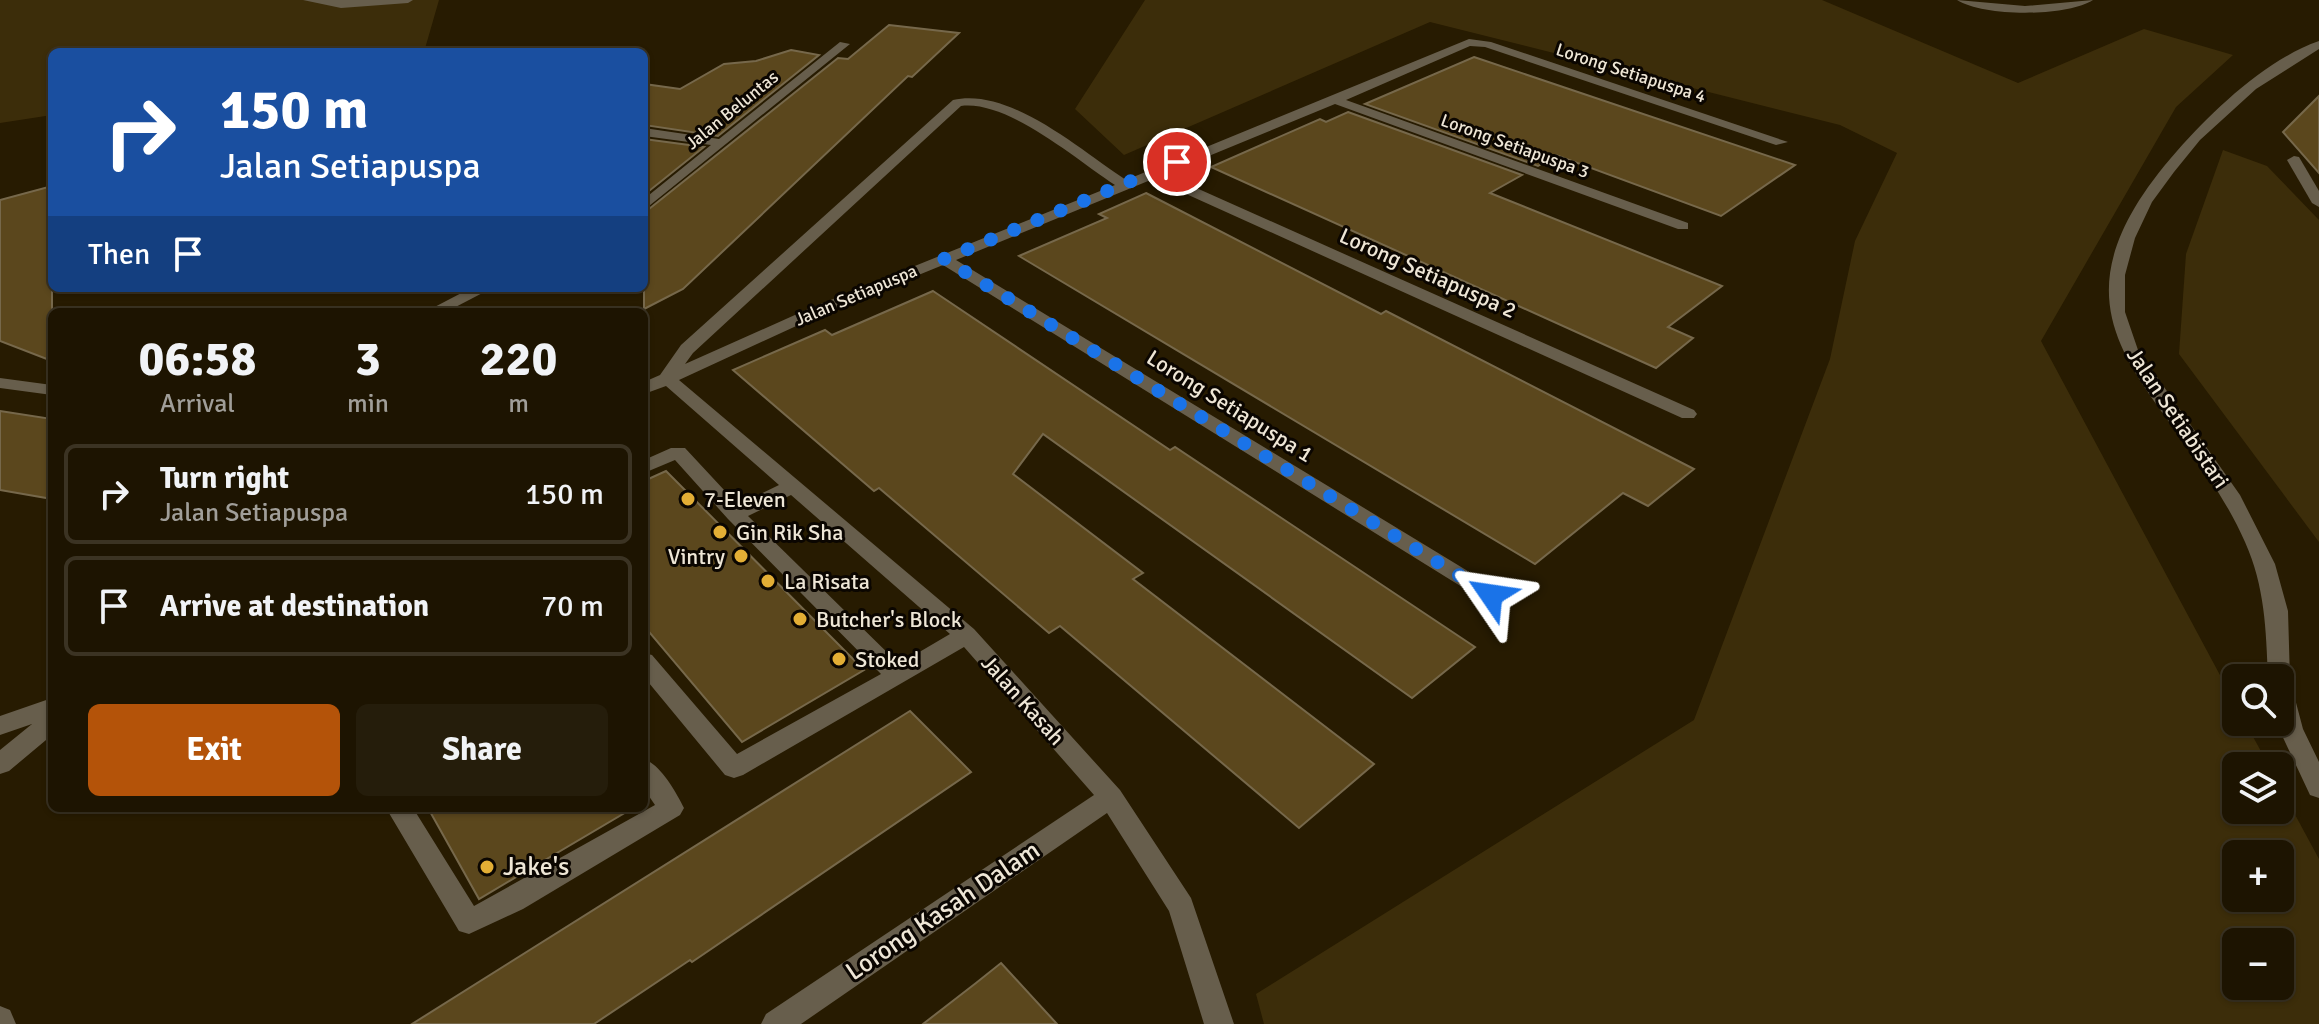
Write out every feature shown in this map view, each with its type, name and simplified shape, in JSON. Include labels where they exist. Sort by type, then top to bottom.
[{"type":"street","points":[[308,0],[341,5],[408,0]]},
{"type":"street","points":[[1962,0],[2028,11],[2061,8],[2088,0]]},
{"type":"street","name":"Jalan Setiapuspa","points":[[648,387],[812,313],[1335,100],[1469,42]]},
{"type":"street","name":"Lorong Setiapuspa 4","points":[[1469,42],[1487,44],[1781,142]]},
{"type":"street","name":"Jalan Beluntas","points":[[648,203],[844,44]]},
{"type":"street","name":"Jalan Setiabistari","points":[[2279,664],[2277,612],[2264,562],[2242,513],[2129,349],[2116,310],[2116,276],[2133,223],[2177,155],[2254,84],[2319,44]]},
{"type":"street","points":[[667,378],[687,349],[957,103],[973,100],[993,102],[1010,110],[1123,184]]},
{"type":"street","name":"Lorong Setiapuspa 3","points":[[1335,100],[1683,226]]},
{"type":"street","points":[[648,133],[722,143]]},
{"type":"street","points":[[2294,160],[2319,203]]},
{"type":"street","name":"Lorong Setiapuspa 2","points":[[1151,173],[1688,414]]},
{"type":"street","name":"Lorong Setiapuspa 1","points":[[944,259],[1491,595]]},
{"type":"street","points":[[442,308],[476,292]]},
{"type":"street","name":"Jalan Kasah","points":[[667,378],[966,635],[1111,797],[1181,907],[1219,1024]]},
{"type":"street","points":[[0,383],[48,389]]},
{"type":"street","points":[[648,465],[678,452],[735,514],[897,676]]},
{"type":"street","points":[[735,514],[793,486]]},
{"type":"street","points":[[648,666],[734,768],[966,635]]},
{"type":"street","points":[[0,726],[48,708]]},
{"type":"street","points":[[0,764],[48,724]]},
{"type":"street","name":"Jalan Setiabistari","points":[[2294,735],[2319,788]]},
{"type":"street","points":[[401,812],[469,922],[513,901],[671,808],[648,775]]},
{"type":"street","name":"Lorong Kasah Dalam","points":[[776,1024],[1111,797]]},
{"type":"shaded area","points":[[0,0],[439,0],[425,48],[48,48],[48,116],[0,123]]},
{"type":"shaded area","points":[[1145,0],[1822,0],[2018,83],[2144,29],[2233,55],[2176,107],[2041,341],[2222,679],[2222,736],[2253,736],[2261,752],[2222,752],[2222,824],[2294,824],[2294,813],[2319,859],[2319,1024],[1264,1024],[1256,994],[1694,720],[1830,359],[1855,241],[1897,153],[1840,125],[1430,22],[1124,155],[1075,109]]},
{"type":"shaded area","points":[[2223,150],[2267,166],[2319,220],[2319,542],[2179,354],[2186,254]]},
{"type":"building","points":[[889,25],[959,33],[912,77],[908,76],[683,289],[644,308],[644,292],[648,292],[648,210],[838,58],[848,59]]},
{"type":"building","points":[[791,50],[819,55],[718,136],[648,126],[648,85],[680,89],[724,64],[756,61]]},
{"type":"building","points":[[1474,57],[1795,165],[1721,216],[1556,155],[1538,166],[1365,104]]},
{"type":"building","points":[[2319,96],[2319,173],[2283,132]]},
{"type":"building","points":[[1348,112],[1522,175],[1490,193],[1722,286],[1668,327],[1693,338],[1656,368],[1211,167],[1320,119],[1326,122]]},
{"type":"building","points":[[648,140],[704,147],[648,192]]},
{"type":"building","points":[[48,187],[48,292],[52,292],[52,308],[48,308],[48,359],[0,341],[0,200]]},
{"type":"building","points":[[1146,193],[1381,314],[1386,311],[1694,469],[1648,506],[1623,493],[1535,564],[1019,256],[1107,218],[1099,214]]},
{"type":"building","points":[[933,291],[1170,450],[1175,447],[1475,647],[1412,698],[1043,434],[1013,474],[1143,573],[1133,579],[1374,764],[1299,828],[1060,626],[1049,633],[879,488],[874,491],[733,370],[825,330],[832,335]]},
{"type":"building","points":[[0,411],[48,418],[48,498],[0,490]]},
{"type":"building","points":[[666,471],[864,670],[742,742],[648,631],[648,479]]},
{"type":"building","points":[[910,711],[971,772],[692,962],[690,960],[594,1024],[412,1024]]},
{"type":"building","points":[[430,812],[626,812],[479,899]]},
{"type":"building","points":[[1001,963],[1057,1024],[923,1024],[976,983]]},
{"type":"place","name":"7-Eleven","points":[[688,499]]},
{"type":"place","name":"Gin Rik Sha","points":[[720,532]]},
{"type":"place","name":"Vintry","points":[[741,556]]},
{"type":"place","name":"La Risata","points":[[768,581]]},
{"type":"place","name":"Butcher's Block","points":[[800,619]]},
{"type":"place","name":"Stoked","points":[[839,659]]},
{"type":"place","name":"Jake's","points":[[487,867]]},
{"type":"route","points":[[1177,162],[944,259],[1491,595]]}]
